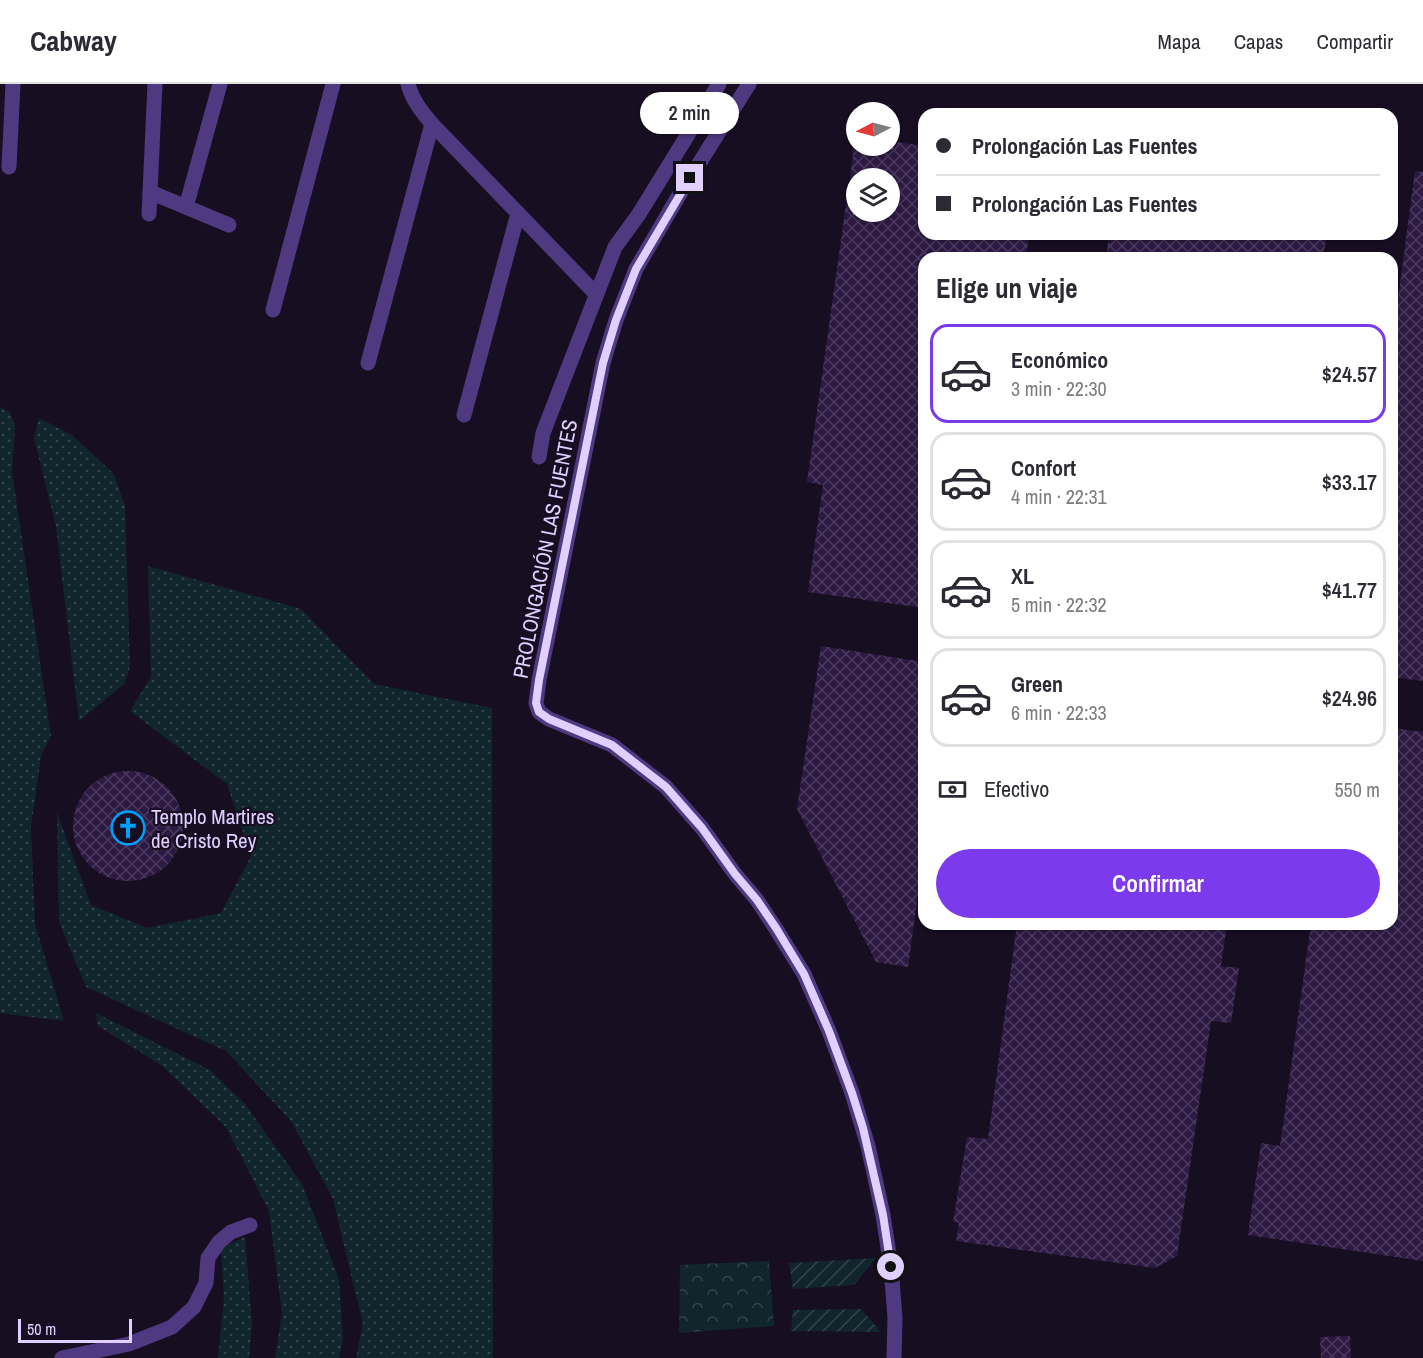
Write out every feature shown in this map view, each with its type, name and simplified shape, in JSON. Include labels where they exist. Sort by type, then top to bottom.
[{"type":"street","points":[[9,167],[14,84]]},
{"type":"street","points":[[149,214],[155,84]]},
{"type":"street","points":[[186,207],[220,84]]},
{"type":"street","points":[[273,310],[333,84]]},
{"type":"street","points":[[408,84],[417,106],[432,124],[597,294]]},
{"type":"street","points":[[539,457],[543,433],[615,247],[639,214],[719,84]]},
{"type":"street","name":"PROLONGACIÓN LAS FUENTES","points":[[749,84],[636,269],[616,320],[603,363],[536,703],[539,712],[549,719],[612,745],[666,787],[702,828],[757,900],[804,974],[829,1031],[852,1093],[868,1146],[883,1215],[891,1267],[895,1318],[894,1358]]},
{"type":"street","points":[[368,363],[432,124]]},
{"type":"street","points":[[150,192],[229,225]]},
{"type":"street","points":[[464,415],[518,213]]},
{"type":"street","points":[[62,1358],[129,1344],[172,1327],[194,1307],[206,1283],[208,1258],[219,1242],[231,1232],[250,1225]]},
{"type":"green space","points":[[0,407],[10,412],[15,426],[12,472],[51,736],[41,756],[31,828],[35,924],[64,1021],[0,1013]]},
{"type":"green space","points":[[39,418],[72,435],[114,474],[125,506],[130,667],[124,684],[79,721],[56,526],[34,438]]},
{"type":"green space","points":[[148,566],[301,609],[374,684],[492,708],[493,1358],[356,1358],[363,1324],[333,1199],[291,1121],[226,1051],[86,987],[59,922],[57,813],[91,905],[147,928],[221,913],[251,856],[227,784],[130,711],[151,677]]},
{"type":"green space","points":[[96,1013],[210,1070],[245,1104],[302,1184],[339,1279],[343,1339],[339,1358],[275,1358],[282,1313],[269,1211],[226,1127],[161,1065],[98,1026]]},
{"type":"green space","points":[[245,1237],[252,1324],[249,1358],[218,1358],[224,1298],[221,1248]]},
{"type":"green space","points":[[876,1258],[854,1285],[793,1289],[789,1263]]},
{"type":"green space","points":[[769,1261],[774,1326],[679,1333],[680,1265]]},
{"type":"green space","points":[[861,1309],[881,1332],[791,1331],[793,1310]]},
{"type":"building","points":[[900,142],[918,145],[918,240],[1028,240],[1027,252],[918,252],[918,607],[808,592],[823,485],[807,482],[846,204],[846,222],[900,222],[900,168],[851,168],[853,156],[900,156]]},
{"type":"building","points":[[1415,171],[1423,172],[1423,681],[1398,678],[1398,299]]},
{"type":"building","points":[[1108,240],[1326,240],[1324,252],[1107,252]]},
{"type":"building","points":[[821,646],[918,661],[918,894],[908,967],[876,962],[797,809]]},
{"type":"building","points":[[1398,729],[1423,732],[1423,1261],[1248,1235],[1261,1143],[1280,1146],[1310,930],[1398,930]]},
{"type":"building","name":"Templo Martires de Cristo Rey","points":[[128,771],[149,775],[167,787],[179,805],[183,826],[179,847],[167,865],[149,877],[128,881],[107,877],[89,865],[77,847],[73,826],[77,805],[89,787],[107,775]]},
{"type":"building","points":[[1016,930],[1226,930],[1221,966],[1239,968],[1231,1023],[1211,1021],[1177,1256],[1155,1268],[956,1241],[959,1223],[953,1222],[967,1137],[988,1139]]},
{"type":"building","points":[[1350,1336],[1351,1358],[1321,1358],[1320,1337]]},
{"type":"place","name":"Templo Martires de Cristo Rey","points":[[128,828]]},
{"type":"route","points":[[690,178],[636,269],[616,320],[603,363],[536,703],[539,712],[549,719],[612,745],[666,787],[702,828],[776,928],[804,974],[829,1031],[852,1093],[868,1146],[883,1215],[891,1267]]}]
